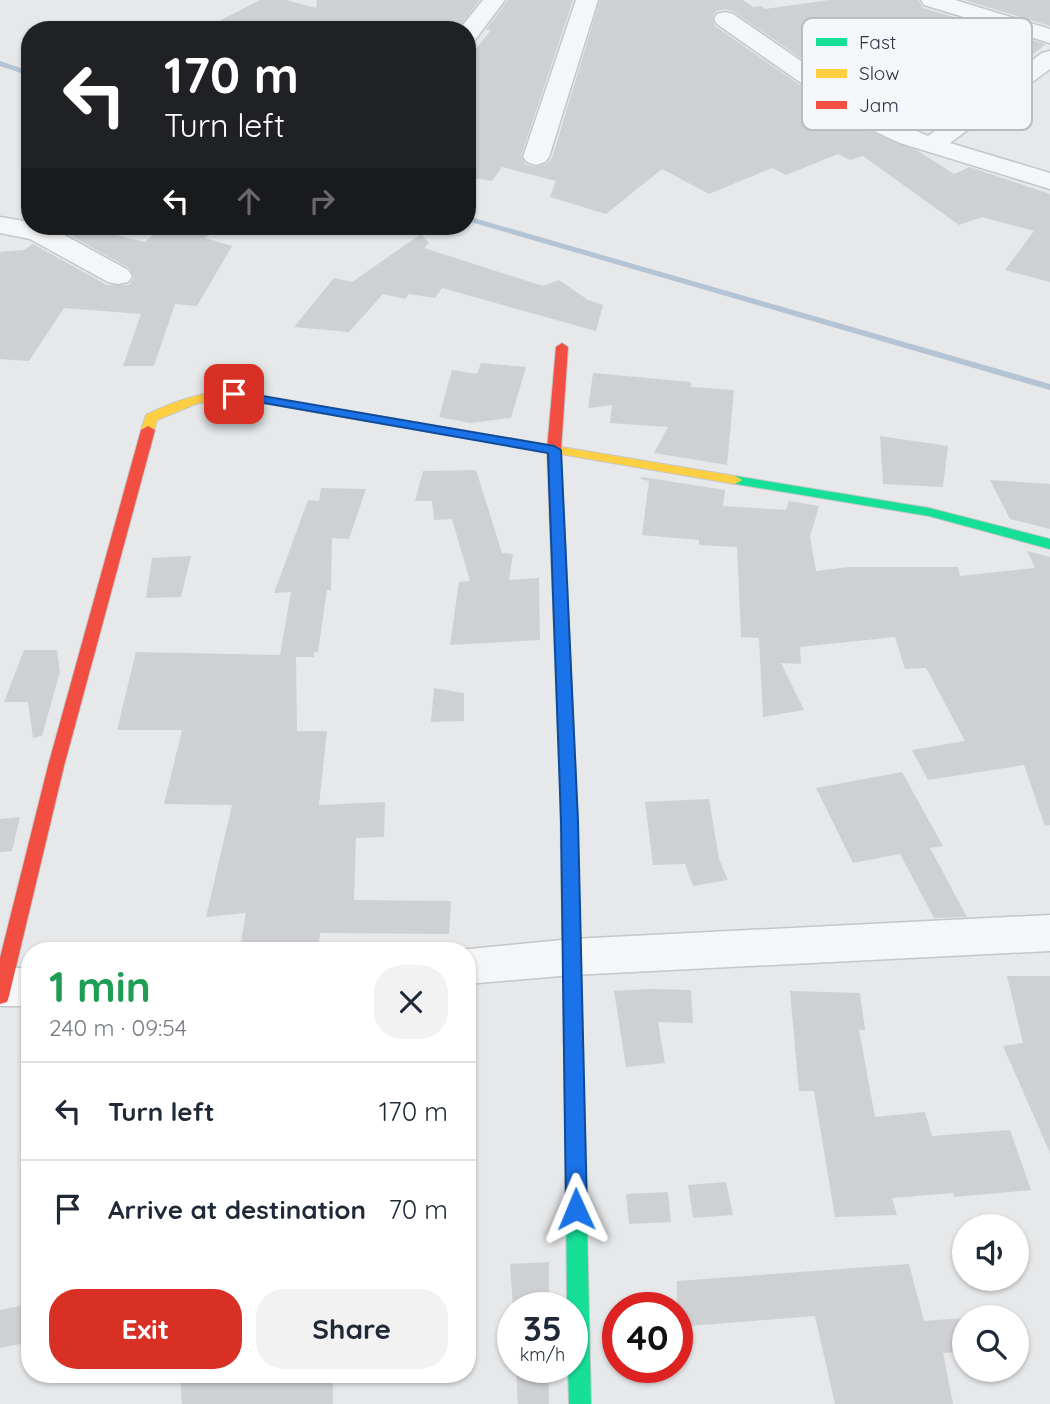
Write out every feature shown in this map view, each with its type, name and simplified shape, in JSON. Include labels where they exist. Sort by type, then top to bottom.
[{"type":"street","points":[[476,23],[494,0]]},
{"type":"street","points":[[536,157],[587,0]]},
{"type":"street","points":[[932,0],[991,18]]},
{"type":"street","points":[[725,19],[802,75]]},
{"type":"street","points":[[1032,31],[1050,36]]},
{"type":"street","points":[[1032,71],[1050,58]]},
{"type":"street","points":[[894,130],[931,145],[1050,181]]},
{"type":"street","points":[[931,145],[952,130]]},
{"type":"street","points":[[0,225],[21,229]]},
{"type":"street","points":[[43,235],[118,276]]},
{"type":"street","points":[[562,347],[554,450],[569,821],[580,1404]]},
{"type":"street","points":[[8,989],[60,752],[151,418],[183,400],[213,392],[256,397],[840,497],[1003,528],[1050,544]]},
{"type":"street","points":[[476,965],[572,957],[1050,933]]},
{"type":"building","points":[[260,0],[286,0],[316,8],[317,0],[480,0],[464,21],[219,21]]},
{"type":"building","points":[[508,0],[573,0],[521,156],[525,164],[535,167],[546,164],[552,158],[600,0],[743,0],[753,7],[762,6],[765,9],[829,0],[918,0],[923,8],[957,18],[802,18],[802,59],[734,12],[726,9],[716,11],[712,18],[715,26],[802,87],[802,130],[867,130],[918,151],[954,174],[970,167],[1050,194],[1050,282],[1005,270],[1034,231],[982,217],[959,225],[863,156],[850,160],[838,154],[786,175],[772,168],[709,194],[662,169],[606,214],[550,197],[556,181],[502,167],[492,181],[476,178],[476,49],[491,30],[486,30]]},
{"type":"building","points":[[964,0],[1050,0],[1050,26],[1032,21],[1032,18],[1024,18]]},
{"type":"building","points":[[1032,40],[1046,44],[1032,55]]},
{"type":"building","points":[[69,235],[116,235],[145,242],[152,235],[209,235],[205,238],[232,246],[197,306],[175,304],[154,366],[123,366],[141,314],[64,308],[29,361],[0,359],[0,252],[24,250],[33,244],[107,285],[129,285],[134,277],[129,268]]},
{"type":"building","points":[[422,235],[429,243],[424,248],[543,286],[559,280],[588,300],[603,305],[596,331],[442,288],[435,298],[409,294],[405,299],[383,294],[349,332],[294,327],[334,278],[352,282]]},
{"type":"building","points":[[481,363],[526,367],[511,418],[470,423],[439,417],[452,370],[477,374]]},
{"type":"building","points":[[593,373],[691,382],[691,387],[734,390],[727,465],[654,453],[668,427],[610,423],[612,405],[588,408]]},
{"type":"building","points":[[880,436],[948,446],[943,487],[883,484]]},
{"type":"building","points":[[476,470],[502,553],[513,554],[509,580],[539,578],[540,640],[450,645],[459,582],[470,581],[452,519],[434,520],[432,501],[415,501],[423,471]]},
{"type":"building","points":[[642,477],[725,490],[723,506],[786,510],[789,501],[819,506],[810,537],[816,571],[850,567],[958,567],[960,576],[1035,568],[1027,551],[1050,557],[1050,825],[1045,826],[1024,765],[928,780],[912,750],[965,741],[926,668],[905,669],[895,637],[800,647],[801,664],[781,663],[804,710],[763,717],[759,638],[741,637],[737,547],[699,545],[699,540],[642,535],[649,481],[640,479]]},
{"type":"building","points":[[990,480],[1050,484],[1050,529],[1010,519]]},
{"type":"building","points":[[321,488],[366,489],[349,539],[332,538],[331,590],[327,590],[318,652],[314,652],[314,657],[296,657],[297,731],[327,731],[319,805],[385,802],[384,837],[356,838],[354,900],[451,901],[449,934],[320,933],[319,942],[241,942],[246,913],[206,917],[232,805],[164,804],[182,730],[117,730],[136,652],[280,655],[291,592],[274,593],[308,500],[319,501]]},
{"type":"building","points":[[191,556],[181,597],[146,598],[152,558]]},
{"type":"building","points":[[24,650],[57,650],[60,672],[42,736],[33,738],[28,702],[4,702]]},
{"type":"building","points":[[434,688],[464,693],[464,721],[431,722]]},
{"type":"building","points":[[902,772],[943,846],[930,848],[967,917],[934,918],[900,854],[853,863],[816,788]]},
{"type":"building","points":[[709,799],[719,859],[728,880],[693,886],[685,864],[653,865],[645,802]]},
{"type":"building","points":[[20,817],[12,851],[0,852],[0,819]]},
{"type":"building","points":[[1007,976],[1050,976],[1050,1153],[1003,1046],[1023,1043]]},
{"type":"building","points":[[691,990],[693,1023],[658,1022],[665,1063],[626,1067],[614,991]]},
{"type":"building","points":[[790,991],[860,993],[865,1030],[859,1030],[875,1117],[925,1112],[932,1136],[1010,1130],[1031,1190],[954,1197],[953,1193],[892,1198],[897,1215],[835,1217],[814,1091],[799,1091]]},
{"type":"building","points":[[726,1182],[733,1215],[693,1218],[688,1185]]},
{"type":"building","points":[[668,1192],[671,1222],[629,1224],[626,1194]]},
{"type":"building","points":[[549,1262],[549,1292],[512,1292],[510,1264]]},
{"type":"building","points":[[909,1264],[924,1321],[952,1319],[952,1353],[943,1353],[953,1404],[835,1404],[815,1316],[693,1326],[693,1292],[677,1292],[677,1281]]},
{"type":"building","points":[[21,1306],[21,1344],[0,1348],[0,1310]]},
{"type":"building","points":[[181,1383],[333,1383],[333,1404],[182,1404]]},
{"type":"building","points":[[517,1383],[549,1383],[549,1404],[518,1404]]},
{"type":"waterway","points":[[0,63],[21,71]]},
{"type":"waterway","points":[[476,221],[1050,387]]},
{"type":"traffic: fast","points":[[735,480],[929,512],[1050,544]]},
{"type":"traffic: fast","points":[[576,1180],[580,1404]]},
{"type":"traffic: slow","points":[[148,430],[151,418],[183,403],[204,397],[239,395],[735,480]]},
{"type":"traffic: slow","points":[[568,784],[576,1180]]},
{"type":"traffic: jam","points":[[562,347],[554,450],[568,784]]},
{"type":"traffic: jam","points":[[0,996],[56,766],[148,430]]},
{"type":"route","points":[[234,394],[554,450],[569,821],[576,1209]]}]
